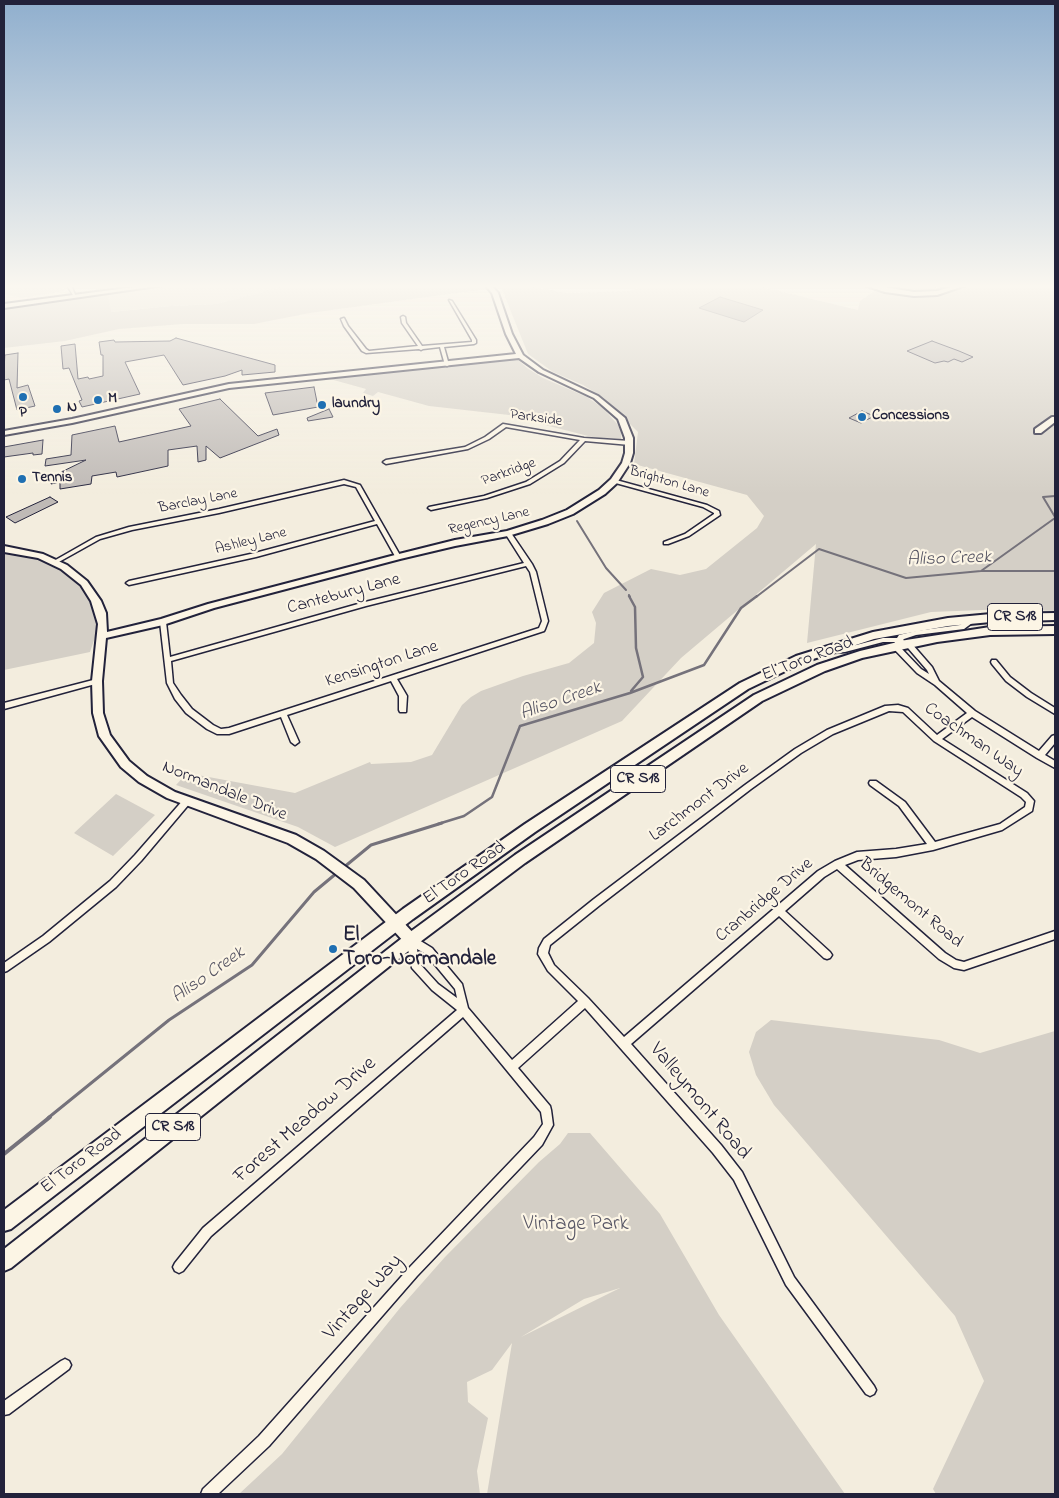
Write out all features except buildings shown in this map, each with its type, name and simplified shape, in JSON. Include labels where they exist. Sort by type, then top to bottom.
[{"type":"main road","name":"El Toro Road","points":[[4,1222],[396,923],[530,828],[702,712],[744,686],[800,659],[873,636],[911,628],[975,619],[1024,616],[1055,617]]},
{"type":"main road","name":"El Toro Road","points":[[4,1261],[411,940],[520,859],[758,698],[821,668],[900,644],[990,631],[1055,630]]},
{"type":"street","points":[[444,355],[447,365]]},
{"type":"street","points":[[4,433],[49,426],[229,386],[520,356],[541,371],[586,391],[605,402],[621,418],[630,443]]},
{"type":"street","points":[[1038,431],[1055,419]]},
{"type":"street","name":"Parkside","points":[[386,462],[466,448],[488,438],[506,425],[584,439],[630,443]]},
{"type":"street","name":"Parkridge","points":[[431,508],[485,496],[528,483],[562,462],[584,439]]},
{"type":"street","name":"Regency Lane","points":[[102,636],[163,622],[211,606],[398,557],[455,543],[508,533],[545,522],[570,512],[602,492],[614,481],[626,463],[630,443]]},
{"type":"street","name":"Brighton Lane","points":[[614,481],[705,506],[717,512],[717,515],[687,535],[666,543]]},
{"type":"street","name":"Barclay Lane","points":[[55,562],[98,538],[131,528],[245,505],[337,482],[351,482],[358,486],[378,522]]},
{"type":"street","points":[[378,522],[398,557]]},
{"type":"street","name":"Ashley Lane","points":[[129,583],[256,555],[324,535],[378,522]]},
{"type":"street","points":[[508,533],[529,564]]},
{"type":"street","name":"Normandale Drive","points":[[4,549],[27,553],[55,562],[74,574],[90,590],[102,613],[102,636],[96,681],[99,722],[112,749],[125,764],[143,779],[187,801],[292,839],[320,855],[359,884],[411,940],[430,952],[459,987],[464,1010]]},
{"type":"street","name":"Kensington Lane","points":[[167,660],[170,683],[189,711],[220,732],[229,732],[540,630],[544,627],[545,621],[529,564]]},
{"type":"street","name":"Cantebury Lane","points":[[167,660],[365,604],[529,564]]},
{"type":"street","name":"El Toro Road","points":[[900,644],[901,638],[916,633],[962,627],[975,619]]},
{"type":"street","points":[[163,622],[167,660]]},
{"type":"street","points":[[824,651],[845,650],[883,640],[910,646],[930,668],[937,683]]},
{"type":"street","points":[[900,644],[918,671],[937,683],[972,713],[1055,765]]},
{"type":"street","points":[[994,662],[1008,679],[1055,711]]},
{"type":"street","points":[[393,678],[403,696],[403,710]]},
{"type":"street","points":[[4,706],[96,681]]},
{"type":"street","name":"Larchmont Drive","points":[[543,954],[547,942],[597,902],[798,751],[830,732],[888,708],[898,708]]},
{"type":"street","name":"Coachman Way","points":[[898,708],[905,710],[937,739],[1024,795],[1030,801]]},
{"type":"street","points":[[284,713],[296,742]]},
{"type":"street","points":[[937,739],[972,713]]},
{"type":"street","points":[[1040,756],[1055,738]]},
{"type":"street","points":[[873,783],[902,804],[933,846]]},
{"type":"street","points":[[4,968],[46,939],[113,884],[187,801]]},
{"type":"street","name":"Cranbridge Drive","points":[[624,1044],[821,874],[857,856],[896,853],[933,846],[1002,827],[1029,809],[1030,801]]},
{"type":"street","name":"Bridgemont Road","points":[[838,864],[942,956],[954,964],[964,966],[1055,935]]},
{"type":"street","points":[[778,910],[827,955]]},
{"type":"street","name":"Normandale Drive","points":[[411,940],[415,965],[435,987],[464,1010],[512,1067],[546,1110],[548,1126]]},
{"type":"street","name":"Valleymont Road","points":[[543,954],[552,968],[585,1000],[717,1149],[738,1176],[790,1281],[870,1390]]},
{"type":"street","points":[[512,1067],[585,1000]]},
{"type":"street","name":"Forest Meadow Drive","points":[[179,1267],[206,1232],[464,1010]]},
{"type":"street","name":"Vintage Way","points":[[208,1494],[264,1442],[413,1272],[538,1141],[548,1126]]},
{"type":"street","points":[[4,1409],[65,1365]]},
{"type":"green space","points":[[529,355],[1055,355],[1055,611],[1008,609],[931,612],[807,643],[816,544],[681,658],[622,721],[335,847],[298,827],[176,785],[187,773],[295,793],[370,762],[371,764],[411,762],[432,755],[462,705],[471,697],[481,691],[523,676],[569,663],[594,643],[596,623],[592,612],[604,593],[651,569],[680,575],[706,569],[757,528],[764,516],[747,495],[634,464],[638,432],[604,398],[583,385],[553,372]]},
{"type":"green space","points":[[517,359],[543,378],[587,397],[603,408],[618,425],[621,439],[596,438],[518,416],[429,406],[378,392],[373,396],[363,393],[366,389],[330,379]]},
{"type":"green space","points":[[4,551],[46,558],[84,583],[102,617],[90,652],[4,670]]},
{"type":"green space","points":[[116,794],[155,815],[113,856],[74,833]]},
{"type":"green space","points":[[771,1020],[939,1040],[980,1053],[1055,1031],[1055,1494],[936,1494],[933,1489],[984,1381],[955,1316],[774,1105],[756,1075],[749,1052],[756,1032]]},
{"type":"green space","name":"Vintage Park","points":[[568,1133],[590,1133],[660,1214],[719,1315],[845,1494],[487,1494],[512,1343],[492,1370],[467,1382],[468,1402],[488,1418],[477,1471],[480,1494],[239,1494],[282,1454],[400,1308],[445,1257],[539,1162],[560,1144]],"holes":[[[620,1288],[521,1337],[584,1299]]]},
{"type":"waterway","points":[[1055,496],[1043,497],[1055,517]]},
{"type":"waterway","points":[[981,571],[1055,518]]},
{"type":"waterway","points":[[577,521],[606,568],[626,590]]},
{"type":"waterway","name":"Aliso Creek","points":[[756,597],[819,549],[906,578],[981,571]]},
{"type":"waterway","name":"Aliso Creek","points":[[981,571],[1055,571]]},
{"type":"waterway","points":[[629,596],[635,607],[636,648],[643,677],[631,691]]},
{"type":"waterway","name":"Aliso Creek","points":[[438,824],[464,816],[492,797],[520,726],[630,693],[704,665],[741,608],[757,596]]},
{"type":"waterway","name":"Aliso Creek","points":[[343,868],[371,845],[442,823]]},
{"type":"waterway","name":"Aliso Creek","points":[[48,1118],[169,1020],[252,965],[314,892],[338,872]]},
{"type":"waterway","name":"Aliso Creek","points":[[4,1154],[50,1117]]},
{"type":"place","name":"P","points":[[23,397]]},
{"type":"place","name":"M","points":[[98,400]]},
{"type":"place","name":"laundry","points":[[322,405]]},
{"type":"place","name":"N","points":[[57,409]]},
{"type":"place","name":"Concessions","points":[[862,417]]},
{"type":"place","name":"Tennis","points":[[22,479]]},
{"type":"place","name":"El Toro-Normandale","points":[[333,949]]}]
